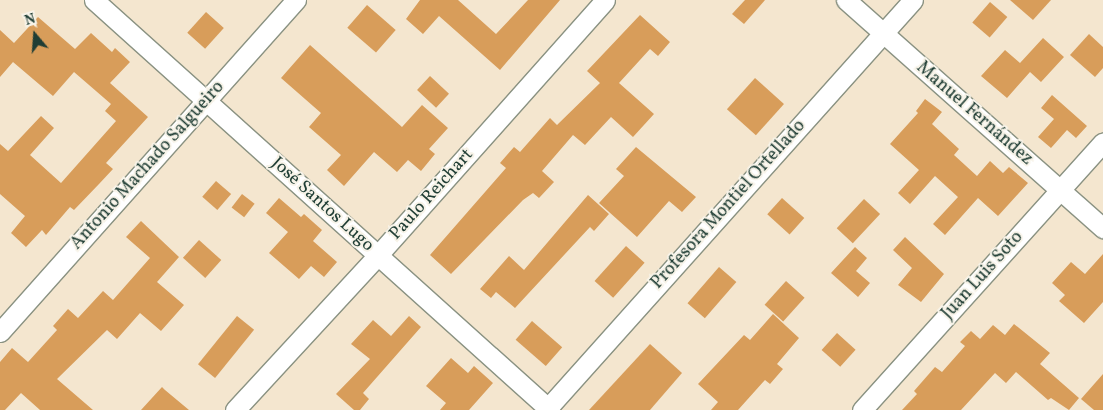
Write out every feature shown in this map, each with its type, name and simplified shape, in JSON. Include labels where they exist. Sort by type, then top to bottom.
[{"type":"street","name":"José Santos Lugo","points":[[94,0],[548,409]]},
{"type":"street","name":"Antonio Machado Salgueiro","points":[[0,332],[296,0]]},
{"type":"street","name":"Paulo Reichart","points":[[235,410],[378,255],[605,0]]},
{"type":"street","name":"Manuel Fernández","points":[[846,0],[1103,228]]},
{"type":"street","name":"Profesora Montiel Ortellado","points":[[548,409],[912,0]]},
{"type":"street","name":"Juan Luis Soto","points":[[862,410],[1103,142]]},
{"type":"building","points":[[420,0],[458,0],[496,34],[528,0],[560,0],[500,70],[439,16],[423,34],[406,19]]},
{"type":"building","points":[[745,0],[765,0],[744,24],[732,14]]},
{"type":"building","points":[[1010,0],[1051,0],[1033,20]]},
{"type":"building","points":[[990,2],[1007,17],[990,37],[972,22]]},
{"type":"building","points":[[367,5],[396,30],[376,53],[347,28]]},
{"type":"building","points":[[206,12],[224,28],[205,49],[187,33]]},
{"type":"building","points":[[640,15],[670,42],[658,56],[650,49],[619,83],[654,114],[633,137],[611,117],[585,145],[573,135],[542,171],[554,182],[539,198],[533,193],[523,200],[451,274],[430,255],[506,168],[500,163],[514,147],[520,152],[550,118],[557,125],[600,83],[587,71]]},
{"type":"building","points":[[38,17],[75,49],[91,33],[112,52],[115,48],[130,62],[110,83],[148,117],[106,163],[113,169],[99,184],[74,210],[70,207],[46,235],[42,230],[26,247],[11,233],[25,216],[0,194],[0,144],[8,151],[41,116],[54,128],[30,155],[61,183],[116,121],[105,111],[111,104],[74,72],[53,96],[13,62],[0,77],[0,30],[14,43]]},
{"type":"building","points":[[1089,34],[1103,47],[1103,68],[1095,77],[1070,55]]},
{"type":"building","points":[[1043,38],[1064,57],[1041,82],[1030,72],[1007,98],[981,76],[1005,50],[1020,63]]},
{"type":"building","points":[[310,45],[402,127],[422,105],[448,128],[429,149],[435,154],[421,171],[408,160],[397,172],[374,152],[344,186],[327,170],[341,155],[309,127],[321,113],[281,78]]},
{"type":"building","points":[[430,76],[449,94],[436,108],[417,90]]},
{"type":"building","points":[[755,78],[784,104],[756,135],[727,109]]},
{"type":"building","points":[[1052,95],[1087,126],[1076,138],[1067,130],[1051,148],[1038,137],[1054,119],[1041,108]]},
{"type":"building","points":[[925,99],[942,112],[932,124],[959,149],[954,155],[977,176],[990,161],[1003,173],[1009,167],[1028,183],[998,216],[978,198],[945,235],[933,224],[958,197],[935,176],[910,204],[898,193],[919,170],[890,144],[918,113],[916,111]]},
{"type":"building","points":[[636,147],[696,197],[682,212],[669,201],[637,237],[599,203],[624,176],[616,169]]},
{"type":"building","points":[[216,181],[231,194],[217,210],[202,197]]},
{"type":"building","points":[[242,194],[255,204],[244,217],[232,207]]},
{"type":"building","points":[[588,195],[609,214],[594,231],[590,227],[515,308],[496,292],[491,298],[480,289],[509,256],[524,270]]},
{"type":"building","points":[[279,198],[301,217],[304,214],[322,230],[313,241],[337,262],[324,277],[311,266],[299,279],[269,253],[288,232],[266,213]]},
{"type":"building","points":[[782,198],[804,218],[790,234],[767,214]]},
{"type":"building","points":[[864,199],[880,214],[853,243],[837,228]]},
{"type":"building","points":[[141,221],[179,257],[157,282],[184,305],[161,331],[140,313],[117,339],[107,330],[57,379],[93,410],[40,410],[21,393],[5,410],[0,410],[0,362],[12,348],[28,362],[57,330],[53,326],[68,309],[78,318],[103,291],[113,300],[150,258],[126,237]]},
{"type":"building","points":[[905,237],[944,274],[921,302],[898,285],[912,268],[893,250]]},
{"type":"building","points":[[199,240],[221,260],[205,278],[183,258]]},
{"type":"building","points":[[626,246],[645,263],[613,298],[595,281]]},
{"type":"building","points":[[855,247],[867,258],[856,271],[870,283],[858,297],[831,273]]},
{"type":"building","points":[[1103,254],[1103,302],[1084,323],[1059,301],[1065,295],[1052,283],[1071,262],[1085,274]]},
{"type":"building","points":[[719,267],[736,282],[705,318],[688,303]]},
{"type":"building","points":[[786,281],[805,298],[783,322],[765,305]]},
{"type":"building","points":[[773,314],[799,338],[777,364],[783,369],[770,384],[765,380],[738,410],[711,410],[718,402],[698,384],[744,335],[750,340]]},
{"type":"building","points":[[237,316],[254,330],[215,378],[198,364]]},
{"type":"building","points":[[409,316],[421,327],[363,393],[369,399],[360,410],[354,410],[336,394],[370,359],[351,344],[373,320],[391,336]]},
{"type":"building","points":[[532,321],[562,347],[546,366],[516,340]]},
{"type":"building","points":[[1014,324],[1050,353],[1040,364],[1079,398],[1069,410],[1051,398],[1048,400],[1016,372],[1006,383],[995,373],[961,410],[902,410],[917,394],[914,391],[935,367],[942,372],[965,346],[960,342],[971,331],[980,339],[993,325],[1005,335]]},
{"type":"building","points":[[837,333],[856,350],[840,367],[822,350]]},
{"type":"building","points":[[650,344],[682,373],[650,410],[589,410]]},
{"type":"building","points":[[451,358],[468,373],[474,366],[493,383],[469,410],[440,410],[446,403],[426,386]]},
{"type":"building","points":[[1103,374],[1103,410],[1094,410],[1081,399]]},
{"type":"building","points":[[162,387],[165,390],[189,410],[141,410]]}]
